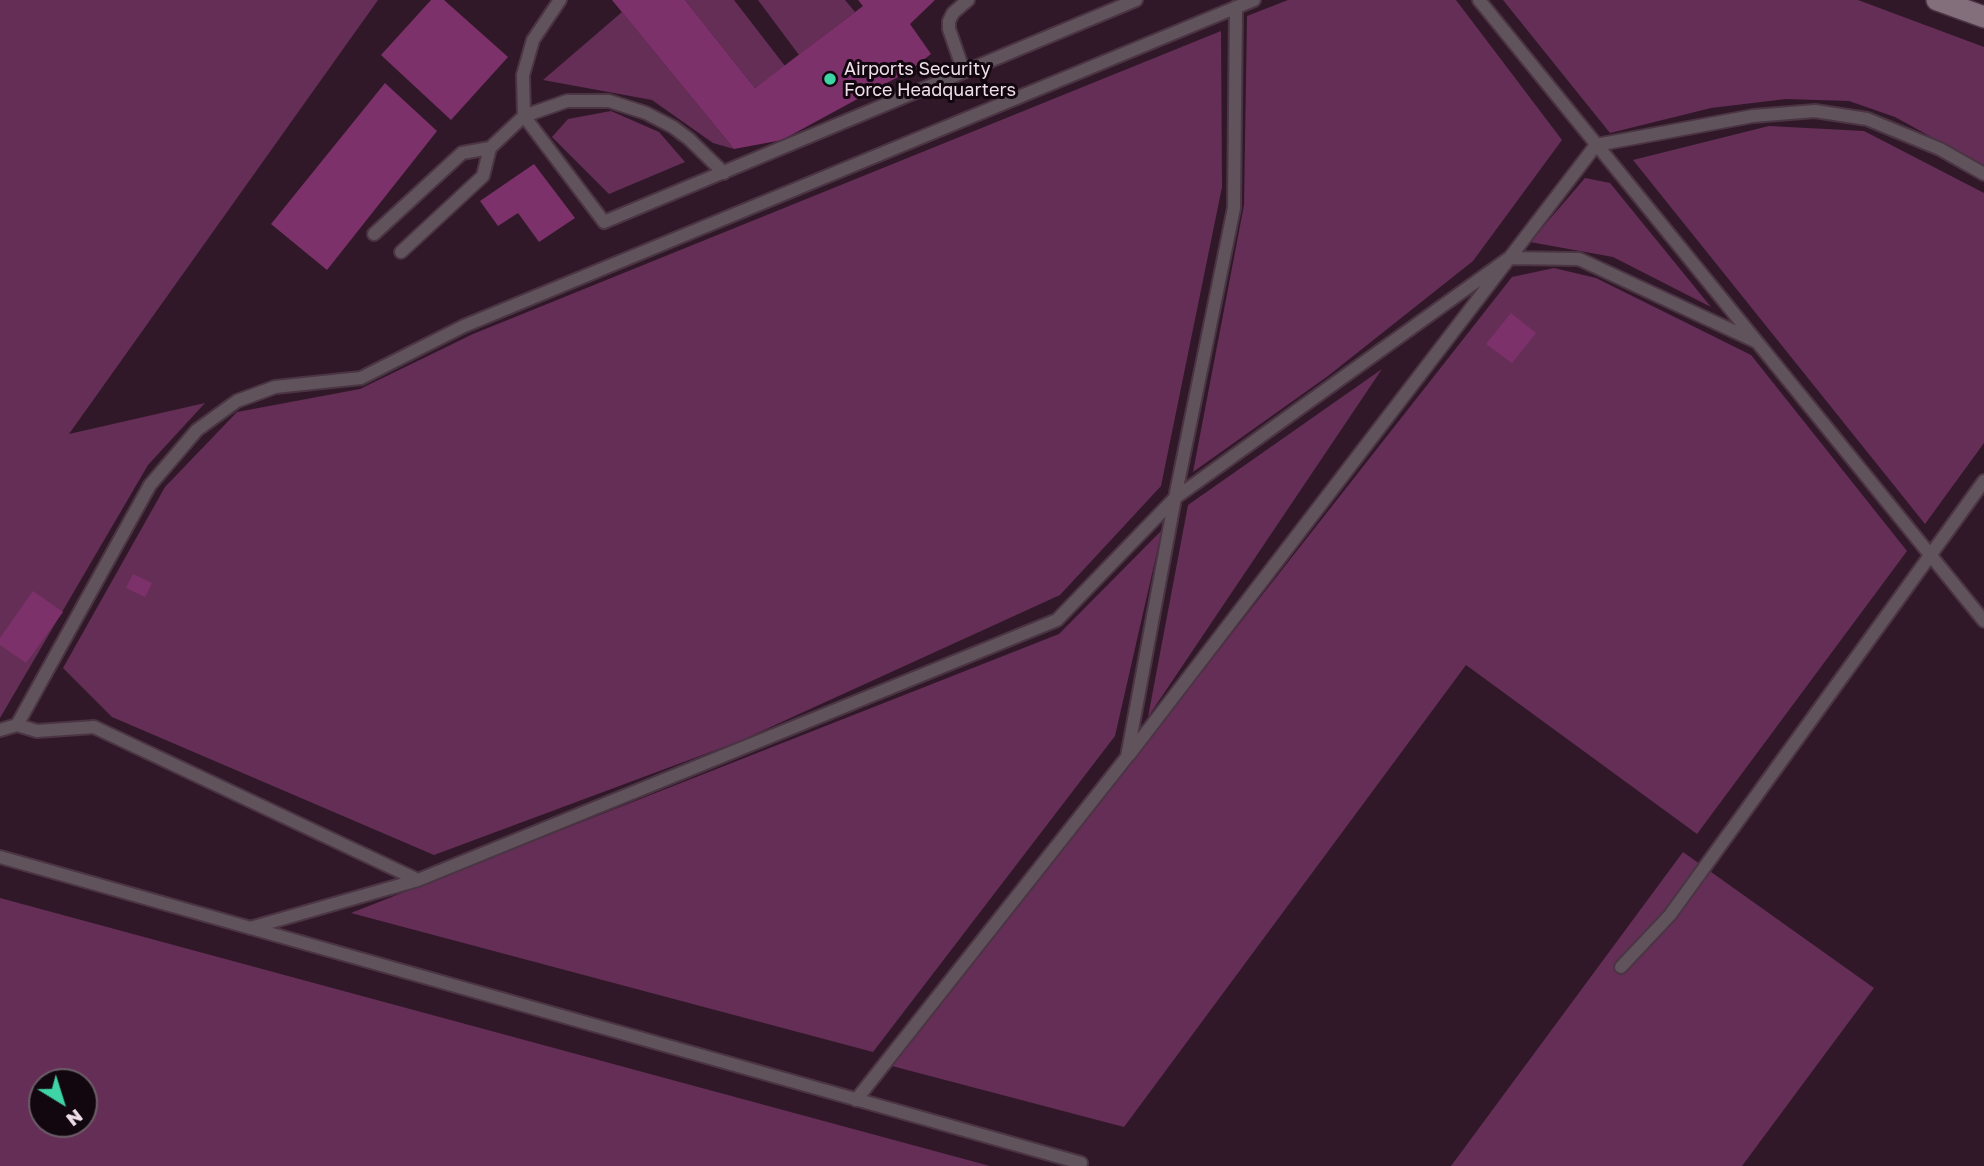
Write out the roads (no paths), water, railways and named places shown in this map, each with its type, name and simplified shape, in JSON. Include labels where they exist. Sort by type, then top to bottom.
[{"type":"street","points":[[1937,0],[1984,17]]},
{"type":"lane","points":[[560,0],[533,40],[523,75],[524,116],[604,222],[964,72],[1110,5],[1136,0]]},
{"type":"lane","points":[[964,72],[949,29],[949,21],[953,13],[968,0]]},
{"type":"lane","points":[[17,725],[150,485],[197,430],[237,401],[275,387],[361,378],[464,326],[1254,0]]},
{"type":"lane","points":[[1479,0],[1984,621]]},
{"type":"lane","points":[[1128,757],[1175,498],[1234,208],[1236,7]]},
{"type":"lane","points":[[401,252],[483,176],[490,148],[524,116],[567,101],[608,101],[646,113],[689,139],[724,173]]},
{"type":"lane","points":[[856,1100],[1128,757],[1596,145],[1753,117],[1815,111],[1867,119],[1940,149],[1984,174]]},
{"type":"lane","points":[[374,234],[462,153],[490,148]]},
{"type":"lane","points":[[250,928],[418,880],[1057,620],[1175,498],[1509,258],[1579,259],[1757,342]]},
{"type":"lane","points":[[1622,967],[1670,915],[1984,481]]},
{"type":"lane","points":[[0,730],[17,725],[37,731],[94,727],[418,880]]},
{"type":"lane","points":[[0,857],[1081,1163]]},
{"type":"place","name":"Airports Security Force Headquarters","points":[[830,79]]}]
